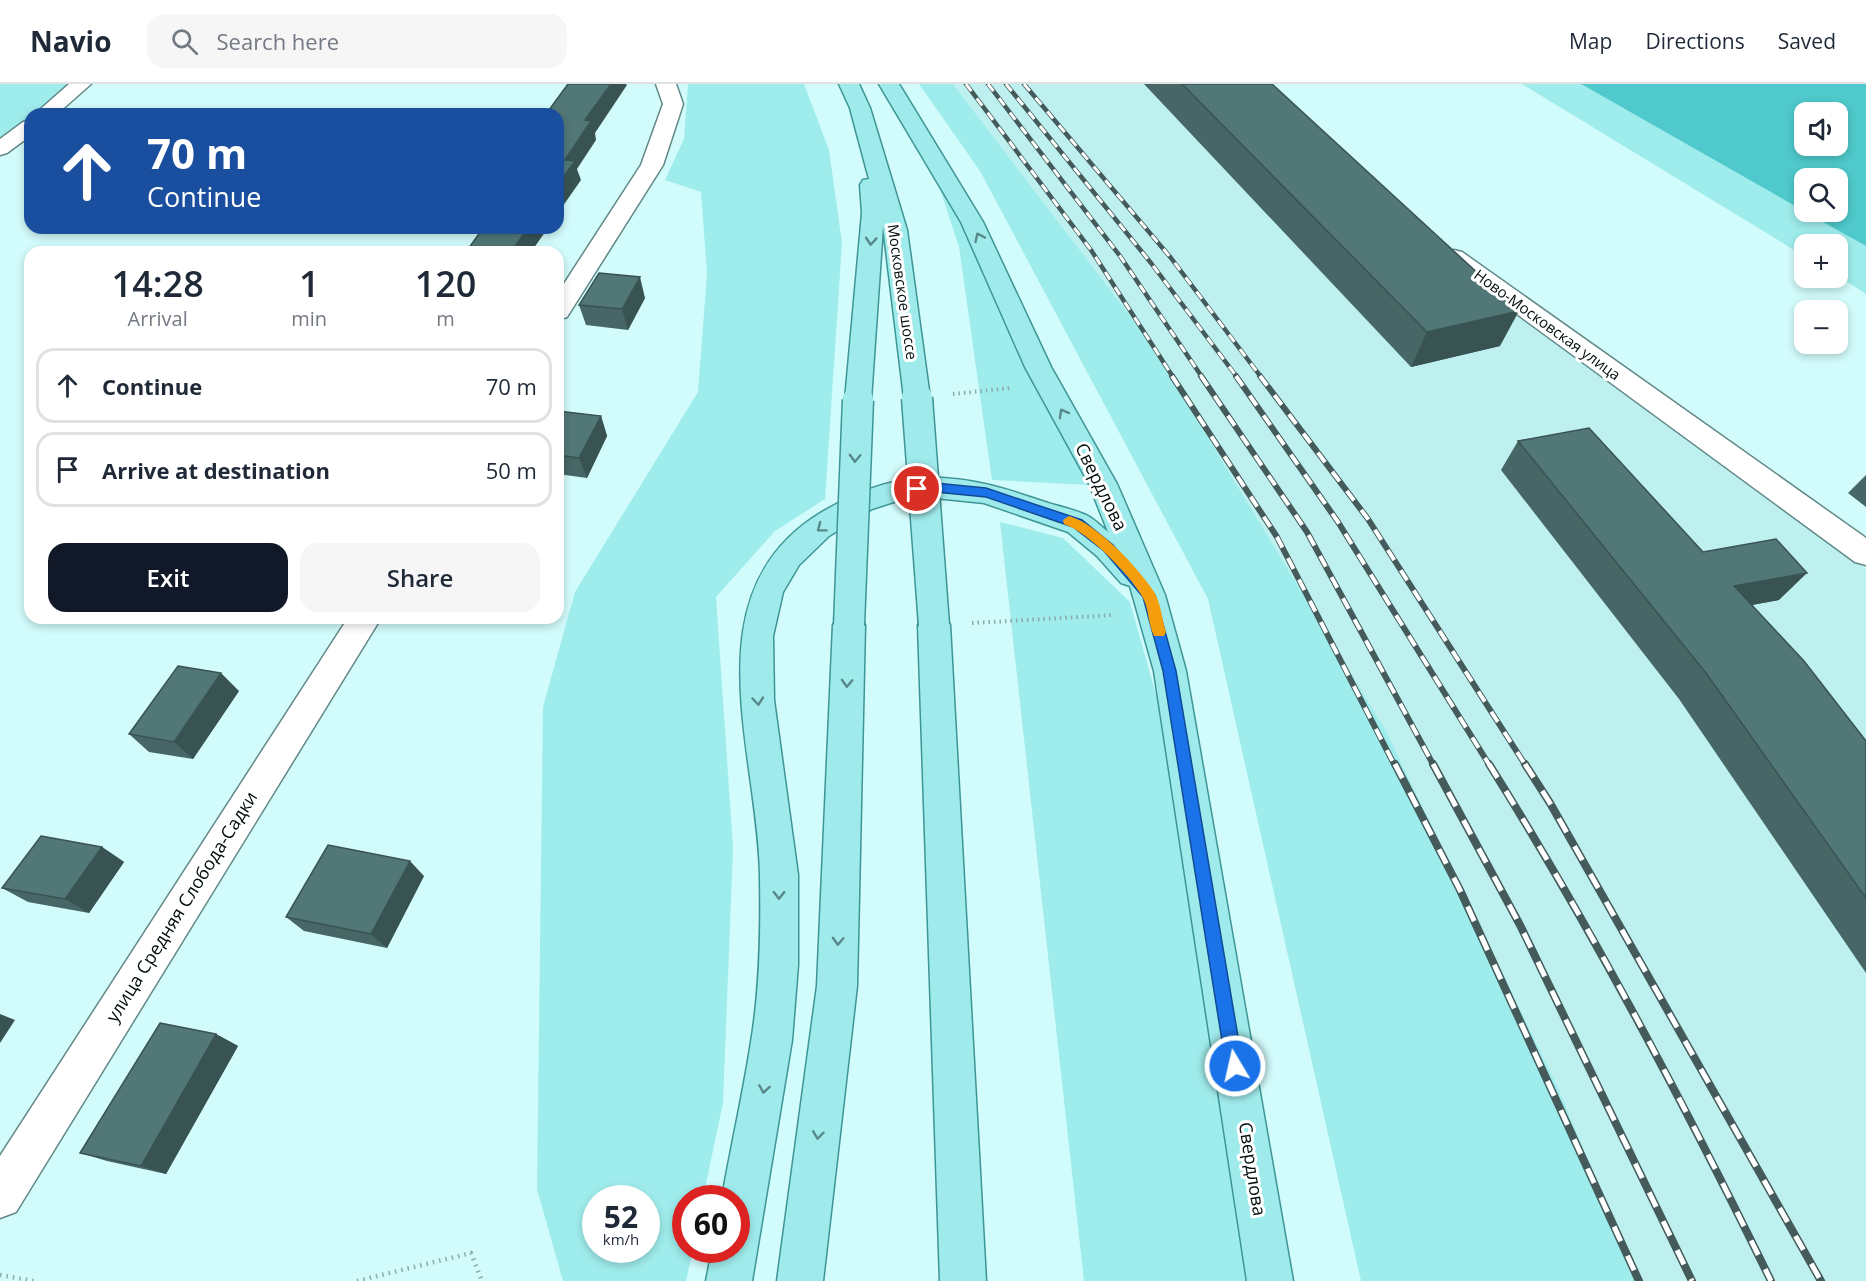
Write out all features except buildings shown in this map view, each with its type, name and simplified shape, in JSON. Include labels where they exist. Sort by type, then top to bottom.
[{"type":"main road","name":"Московское шоссе","points":[[849,84],[860,108],[896,230],[917,399],[934,626],[963,1281]]},
{"type":"main road","name":"Свердлова","points":[[889,84],[972,222],[1038,367],[1103,484],[1136,605],[1170,671],[1270,1281]]},
{"type":"main road","points":[[800,1281],[837,986],[858,400],[873,213],[868,141]]},
{"type":"main road","points":[[746,1185],[772,1040],[778,965],[779,876],[757,700],[757,636],[768,592],[788,557],[819,528],[862,502],[899,490],[935,488],[986,492],[1078,524],[1108,548],[1136,605]]},
{"type":"main road","points":[[729,1281],[732,1263]]},
{"type":"street","points":[[52,108],[81,84]]},
{"type":"street","points":[[564,303],[652,165],[673,104],[666,84]]},
{"type":"street","points":[[0,149],[24,131]]},
{"type":"street","name":"Ново-Московская улица","points":[[1435,241],[1472,271],[1866,554]]},
{"type":"street","name":"улица Средняя Слобода-Садки","points":[[0,1196],[361,624]]},
{"type":"path","points":[[917,399],[1014,388]]},
{"type":"path","points":[[934,626],[1136,605]]},
{"type":"path","points":[[357,1281],[471,1253],[482,1281]]},
{"type":"path","points":[[0,1275],[34,1281]]},
{"type":"shaded area","points":[[0,84],[71,84],[41,108],[24,108],[24,122],[0,140]]},
{"type":"shaded area","points":[[688,84],[804,84],[829,150],[842,243],[825,499],[775,531],[716,597],[733,848],[723,1103],[706,1185],[672,1185],[672,1263],[690,1263],[686,1281],[563,1281],[537,1189],[543,707],[575,592],[698,392],[707,274],[701,192],[665,180],[684,139]]},
{"type":"shaded area","points":[[919,84],[953,84],[1150,342],[1386,731],[1558,1088],[1639,1281],[1361,1281],[1208,599],[980,171]]},
{"type":"shaded area","points":[[953,84],[1228,84],[1866,569],[1866,1281],[1639,1281],[1558,1088],[1386,731],[1150,342]]},
{"type":"shaded area","points":[[1522,84],[1581,84],[1794,205],[1794,222],[1824,222],[1845,234],[1794,234],[1794,250]]},
{"type":"shaded area","points":[[1581,84],[1866,84],[1866,246],[1823,222],[1848,222],[1848,168],[1794,168],[1794,205]]},
{"type":"shaded area","points":[[916,115],[1090,485],[992,480],[959,247]]},
{"type":"shaded area","points":[[1848,236],[1866,246],[1866,294],[1848,282]]},
{"type":"shaded area","points":[[1000,522],[1063,538],[1130,602],[1164,723],[1259,1281],[1084,1281]]},
{"type":"railway","points":[[966,84],[1091,250],[1173,377]]},
{"type":"railway","points":[[988,84],[1120,256],[1202,377]]},
{"type":"railway","points":[[1006,84],[1151,263],[1237,377]]},
{"type":"railway","points":[[1024,84],[1171,258],[1261,377]]},
{"type":"railway","points":[[1172,376],[1277,537],[1395,766]]},
{"type":"railway","points":[[1201,376],[1307,532],[1434,766]]},
{"type":"railway","points":[[1236,376],[1338,522],[1490,766]]},
{"type":"railway","points":[[1260,376],[1368,519],[1526,766]]},
{"type":"railway","points":[[1395,764],[1460,890],[1639,1281]]},
{"type":"railway","points":[[1433,764],[1520,925],[1692,1281]]},
{"type":"railway","points":[[1489,764],[1565,890],[1637,1019],[1771,1281]]},
{"type":"railway","points":[[1525,764],[1550,803],[1821,1281]]},
{"type":"slow traffic","points":[[1069,520],[1078,524],[1108,548],[1149,595],[1159,632]]},
{"type":"route","points":[[917,489],[986,492],[1078,524],[1108,548],[1149,595],[1170,671],[1235,1066]]}]
